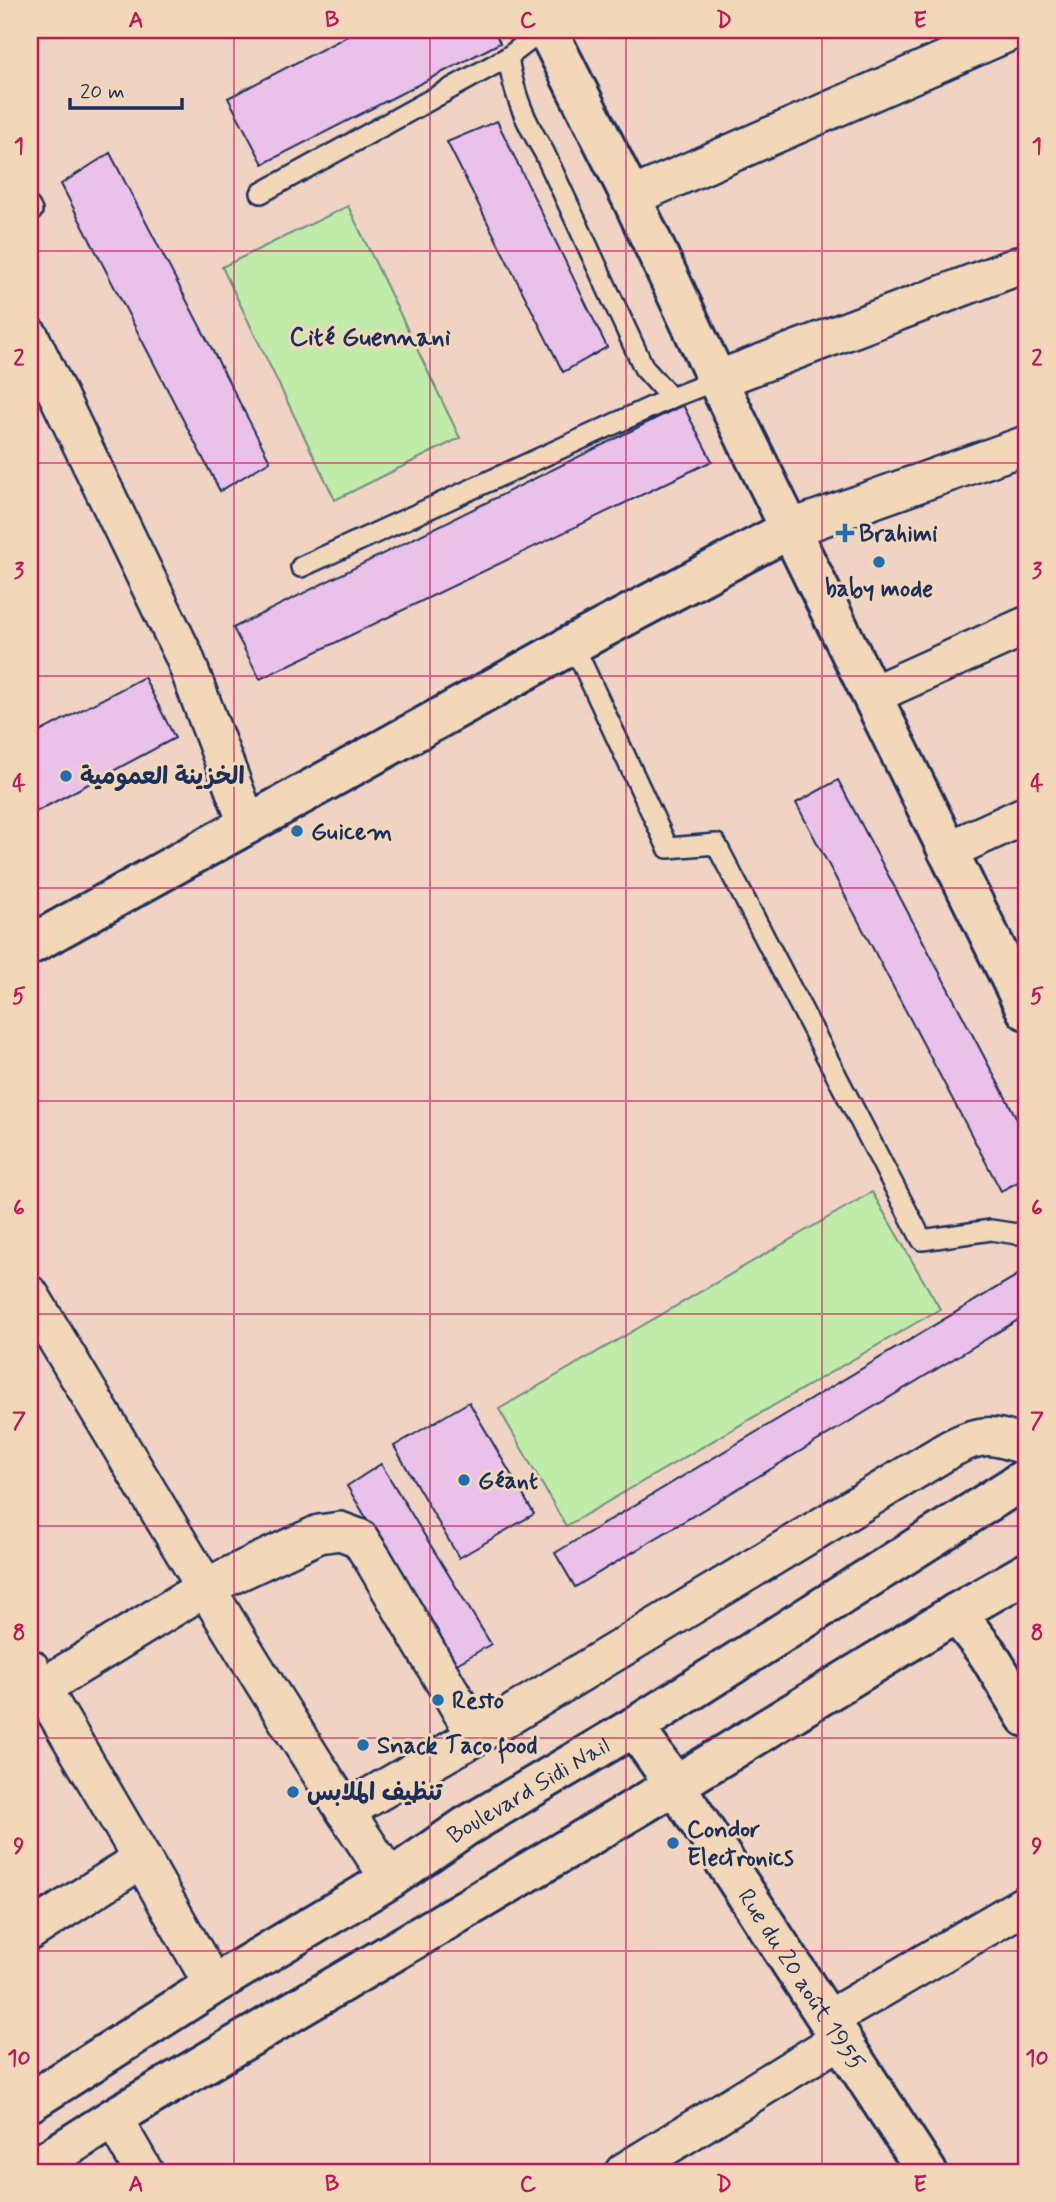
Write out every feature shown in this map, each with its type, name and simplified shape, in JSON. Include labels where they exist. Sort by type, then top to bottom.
[{"type":"street","points":[[545,30],[631,197],[717,380],[947,851],[1025,1002]]},
{"type":"street","points":[[631,197],[1014,30]]},
{"type":"street","points":[[717,380],[1026,262]]},
{"type":"street","points":[[30,337],[184,656],[247,823]]},
{"type":"street","points":[[30,944],[573,644],[790,529],[1026,444]]},
{"type":"street","points":[[872,695],[1026,626]]},
{"type":"street","points":[[947,851],[1026,815]]},
{"type":"street","points":[[30,1295],[206,1587],[390,1879]]},
{"type":"street","points":[[345,1811],[476,1736],[950,1449],[974,1437],[999,1437],[1026,1446]]},
{"type":"street","name":"Boulevard Sidi Nail","points":[[30,2102],[213,1985],[390,1879],[465,1827],[634,1727],[1026,1478]]},
{"type":"street","points":[[213,1985],[142,1859],[34,1684],[206,1587],[319,1534],[340,1531],[359,1538],[476,1736]]},
{"type":"street","points":[[30,2171],[113,2118],[675,1785],[1026,1573]]},
{"type":"street","points":[[956,1613],[988,1654],[1026,1717]]},
{"type":"street","name":"Rue du 20 août 1955","points":[[634,1727],[675,1785],[927,2172]]},
{"type":"street","points":[[30,1931],[142,1859]]},
{"type":"street","points":[[624,2172],[1026,1903]]},
{"type":"street","points":[[113,2118],[144,2172]]},
{"type":"lane","points":[[261,194],[508,57],[545,30]]},
{"type":"lane","points":[[508,57],[513,90],[644,368],[671,398]]},
{"type":"lane","points":[[301,567],[671,398],[717,380]]},
{"type":"lane","points":[[573,644],[668,848],[716,844],[922,1240],[990,1230],[1017,1234],[1026,1230]]},
{"type":"green space","points":[[348,206],[460,438],[335,500],[222,267]]},
{"type":"green space","points":[[872,1192],[940,1309],[566,1526],[499,1409]]},
{"type":"building","points":[[359,30],[494,30],[500,43],[263,164],[228,98]]},
{"type":"building","points":[[497,121],[607,347],[563,372],[447,142]]},
{"type":"building","points":[[110,153],[270,461],[220,491],[61,184]]},
{"type":"building","points":[[683,405],[712,461],[260,679],[233,628]]},
{"type":"building","name":"الخزينة العمومية","points":[[144,677],[175,738],[30,815],[30,737]]},
{"type":"building","points":[[838,780],[1026,1136],[1026,1178],[1001,1191],[796,803]]},
{"type":"building","points":[[1026,1270],[1026,1315],[575,1587],[555,1553]]},
{"type":"building","name":"Géant","points":[[469,1402],[534,1514],[459,1558],[394,1446]]},
{"type":"building","points":[[381,1464],[491,1644],[455,1665],[347,1486]]},
{"type":"place","name":"Brahimi","points":[[845,533]]},
{"type":"place","name":"baby mode","points":[[879,562]]},
{"type":"place","name":"الخزينة العمومية","points":[[66,776]]},
{"type":"place","name":"Guicem","points":[[297,831]]},
{"type":"place","name":"Géant","points":[[464,1480]]},
{"type":"place","name":"Resto","points":[[438,1700]]},
{"type":"place","name":"Snack Taco food","points":[[363,1745]]},
{"type":"place","name":"تنظيف الملابس","points":[[293,1792]]},
{"type":"place","name":"Condor Electronics","points":[[673,1843]]},
{"type":"district","name":"Cité Guennani","points":[[370,336]]}]
